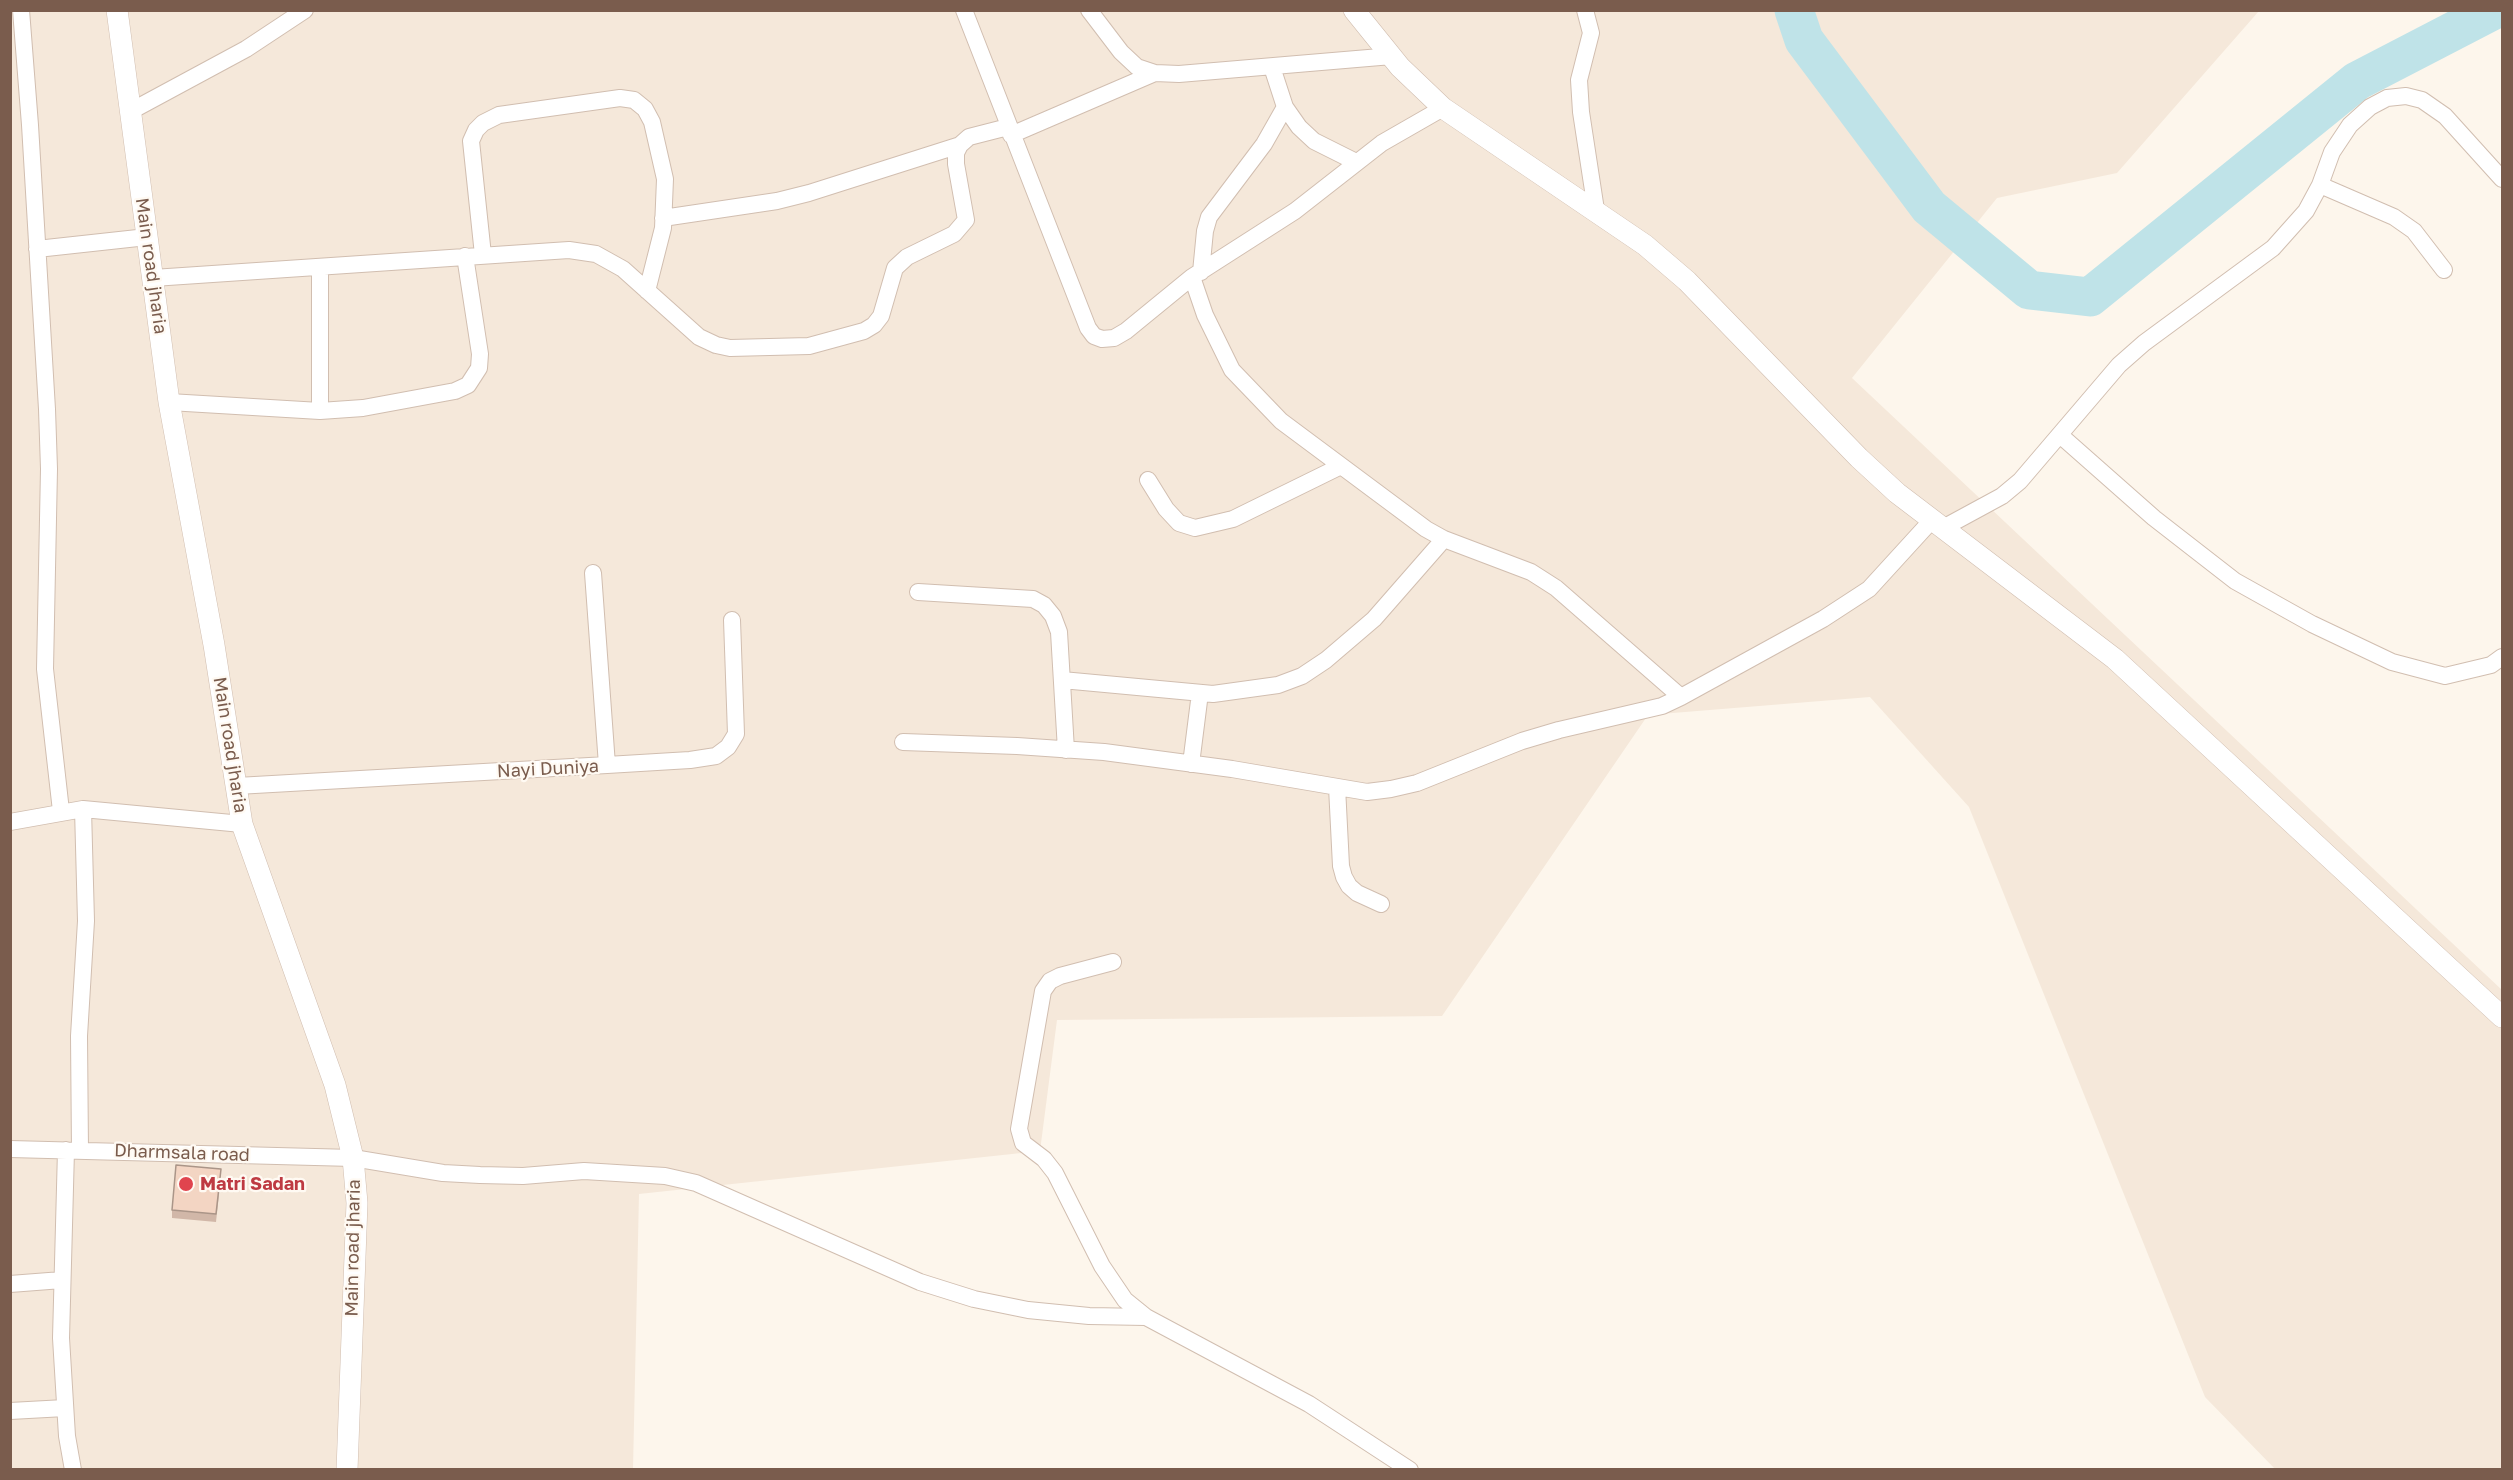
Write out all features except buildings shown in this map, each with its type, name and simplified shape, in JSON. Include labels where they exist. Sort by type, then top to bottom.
[{"type":"street","points":[[21,10],[48,459],[45,669],[61,812]]},
{"type":"street","name":"Main road jharia","points":[[117,10],[169,402],[242,824],[335,1085],[353,1158],[357,1203],[347,1470]]},
{"type":"street","points":[[131,111],[246,49],[305,10]]},
{"type":"street","points":[[964,10],[1088,328],[1094,336],[1102,339],[1114,338],[1196,274],[1295,211],[1382,143],[1443,108]]},
{"type":"street","points":[[1089,10],[1121,52],[1137,67],[1155,73],[1179,74],[1392,56]]},
{"type":"street","points":[[1354,10],[1392,56],[1443,108],[1596,210],[1645,245],[1687,281],[1859,458],[1897,493],[2115,659],[2502,1017]]},
{"type":"street","points":[[1585,10],[1591,33],[1579,80],[1581,112],[1596,210]]},
{"type":"street","points":[[1272,67],[1286,107],[1299,127],[1314,141],[1356,162]]},
{"type":"street","points":[[153,278],[569,250],[596,254],[624,269],[699,337],[716,345],[730,348],[809,346],[864,331],[874,325],[881,316],[895,268],[907,256],[954,234],[966,220],[956,153],[960,145],[969,137],[1010,131],[1155,73]]},
{"type":"street","points":[[903,742],[1066,750],[1191,764],[1367,792],[1417,783],[1522,741],[1559,730],[1662,706],[1681,698],[1823,619],[1869,589],[1938,524],[2001,496],[2020,481],[2119,366],[2144,343],[2273,248],[2306,211],[2332,153],[2350,125],[2370,107],[2387,98],[2406,96],[2422,100],[2445,116],[2502,179]]},
{"type":"street","points":[[483,255],[471,141],[476,130],[499,114],[620,98],[634,100],[645,109],[657,137],[665,179],[663,218],[657,256],[647,291]]},
{"type":"street","points":[[1286,107],[1264,144],[1209,217],[1196,274],[1205,315],[1232,370],[1281,421],[1426,529],[1444,539],[1531,572],[1556,588],[1681,698]]},
{"type":"street","points":[[663,218],[777,201],[960,145]]},
{"type":"street","points":[[2320,184],[2394,217],[2414,231],[2444,270]]},
{"type":"street","points":[[37,249],[147,237]]},
{"type":"street","points":[[169,402],[320,411],[363,408],[455,391],[468,385],[479,368],[480,354],[465,256]]},
{"type":"street","points":[[320,267],[320,411]]},
{"type":"street","points":[[2060,435],[2154,518],[2235,581],[2312,624],[2392,662],[2445,676],[2491,664],[2502,657]]},
{"type":"street","points":[[1148,480],[1166,509],[1179,523],[1196,528],[1233,519],[1341,466]]},
{"type":"street","points":[[1062,680],[1200,693],[1242,691],[1278,685],[1302,676],[1326,660],[1374,619],[1444,539]]},
{"type":"street","points":[[593,573],[607,765]]},
{"type":"street","points":[[918,592],[1033,599],[1044,605],[1053,616],[1059,632],[1066,750]]},
{"type":"street","name":"Nayi Duniya","points":[[237,786],[690,760],[716,756],[728,747],[736,734],[732,620]]},
{"type":"street","points":[[1191,764],[1200,693]]},
{"type":"street","points":[[1337,787],[1341,866],[1344,877],[1357,893],[1381,904]]},
{"type":"street","points":[[73,1470],[61,1338],[62,1280],[73,1150],[86,921],[83,809]]},
{"type":"street","points":[[10,822],[83,809],[242,824]]},
{"type":"street","points":[[1113,962],[1060,976],[1050,981],[1043,991],[1019,1129],[1023,1143],[1044,1159],[1055,1173],[1113,1284],[1125,1300],[1146,1317],[1309,1404],[1410,1470]]},
{"type":"street","name":"Dharmsala road","points":[[10,1149],[353,1158],[443,1173],[523,1176],[584,1172],[665,1176],[696,1183],[920,1282],[974,1299],[1028,1310],[1089,1316],[1146,1317]]},
{"type":"street","points":[[10,1284],[62,1280]]},
{"type":"street","points":[[10,1410],[66,1408]]},
{"type":"shaded area","points":[[10,11],[2259,11],[2117,173],[1997,198],[1852,378],[2502,990],[2502,1469],[2275,1469],[2205,1397],[1969,807],[1870,697],[1648,715],[1442,1016],[1057,1020],[1040,1151],[639,1194],[633,1469],[11,1469]]},
{"type":"waterway","points":[[1794,10],[1804,40],[1929,207],[2029,290],[2090,297],[2357,81],[2494,10]]},
{"type":"place","name":"Matri Sadan","points":[[186,1184]]}]
